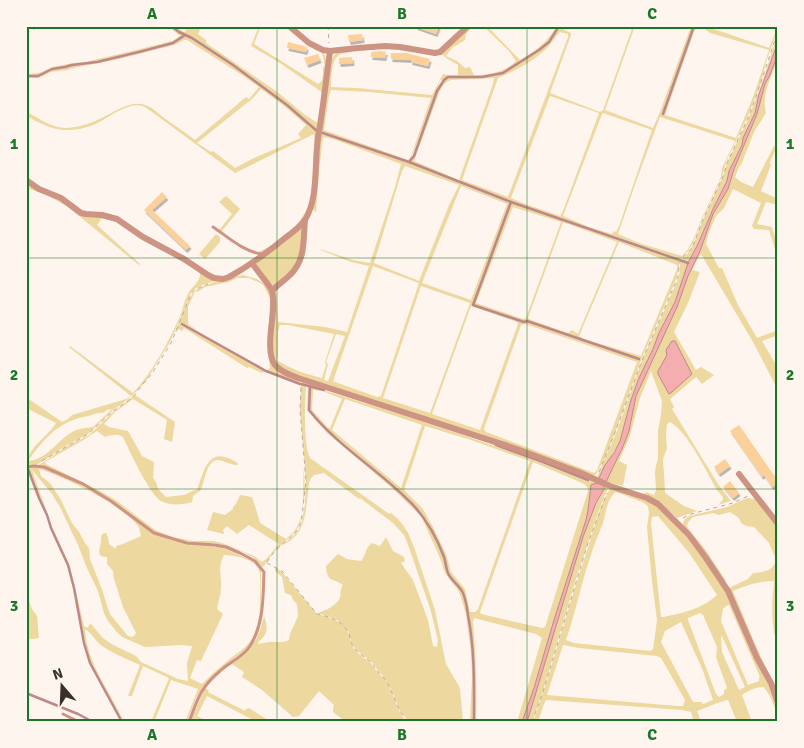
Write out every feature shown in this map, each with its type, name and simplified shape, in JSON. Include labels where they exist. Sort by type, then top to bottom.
[{"type":"street","points":[[289,26],[309,42],[323,50],[385,46],[434,53],[440,52],[468,26]]},
{"type":"street","points":[[26,180],[40,189],[61,198],[81,213],[117,219],[143,237],[214,278],[223,279],[229,277],[252,263],[296,230],[305,219],[312,204],[318,138],[324,109],[330,51]]},
{"type":"street","points":[[272,291],[299,264],[303,255],[305,219]]},
{"type":"street","points":[[252,263],[272,291],[271,355],[276,366],[282,371],[301,379],[517,449],[647,498],[658,504],[689,535],[728,591],[757,658],[771,683],[778,703]]},
{"type":"street","points":[[739,474],[778,524]]},
{"type":"lane","points":[[213,227],[247,250],[264,254]]},
{"type":"lane","points":[[26,467],[44,467],[98,492],[154,533],[187,543],[215,545],[226,548],[255,561],[264,572],[261,621],[255,637],[249,649],[220,670],[202,688],[189,722]]},
{"type":"lane","points":[[63,714],[79,722]]},
{"type":"path","points":[[26,33],[40,26]]},
{"type":"path","points":[[328,26],[330,51]]},
{"type":"path","points":[[596,479],[641,363],[678,277],[678,261],[689,252],[694,243],[748,118],[778,31]]},
{"type":"path","points":[[35,466],[88,434],[111,412],[132,397],[146,382],[167,349],[191,294],[194,290],[207,284]]},
{"type":"path","points":[[301,379],[300,410],[306,481],[302,516],[296,532],[274,552],[267,563],[276,566],[282,571],[317,614],[337,621],[348,630],[356,650],[371,662],[384,677],[400,711],[408,722]]},
{"type":"path","points":[[532,722],[588,543],[609,485]]},
{"type":"path","points":[[676,521],[691,514],[733,503],[754,492]]},
{"type":"shaded area","points":[[168,26],[184,35],[173,43],[132,54],[97,62],[51,68],[38,75],[26,75],[39,73],[52,67],[85,62],[172,41],[180,36]]},
{"type":"shaded area","points":[[172,26],[185,32],[188,26],[200,26],[198,34],[206,40],[206,43],[276,91],[319,124],[313,190],[308,210],[295,228],[264,252],[255,253],[271,246],[287,234],[300,220],[309,204],[314,161],[314,134],[235,173],[149,109],[142,106],[136,105],[124,108],[96,124],[72,130],[52,128],[26,116],[26,112],[54,126],[65,128],[80,126],[101,119],[126,106],[139,104],[153,109],[195,140],[246,97],[249,99],[259,87],[187,40],[174,45],[115,60],[51,72],[39,78],[26,78],[26,76],[39,76],[52,70],[97,63],[140,53],[173,44],[185,36],[192,38],[232,65],[286,105],[317,131],[287,104],[233,64],[192,37],[179,32]],"holes":[[[261,89],[306,125],[298,134],[301,138],[235,168],[213,151],[211,152],[197,143],[250,101]]]},
{"type":"shaded area","points":[[259,26],[261,26],[254,44],[318,84],[322,79],[323,67],[325,66],[322,53],[324,53],[326,60],[323,93],[280,63],[251,46]]},
{"type":"shaded area","points":[[469,26],[473,26],[466,34],[465,40],[452,48],[446,56],[457,61],[465,68],[470,67],[474,75],[491,73],[507,68],[516,61],[509,51],[483,26],[487,26],[520,60],[541,46],[558,26],[539,50],[503,73],[482,77],[448,77],[440,81],[412,156],[409,161],[324,132],[323,134],[409,163],[510,203],[485,272],[511,203],[678,261],[677,277],[640,363],[605,458],[595,476],[291,374],[280,368],[276,362],[272,344],[272,332],[274,292],[276,288],[278,322],[325,327],[347,332],[369,266],[351,262],[318,249],[353,260],[370,263],[401,164],[323,137],[316,212],[314,211],[319,148],[331,60],[339,52],[351,50],[351,52],[343,53],[336,58],[332,70],[331,87],[432,95],[443,74],[458,75],[458,65],[441,53]],"holes":[[[331,90],[431,98],[408,160],[324,130]],[[405,166],[459,185],[449,205],[419,281],[374,263]],[[461,186],[507,204],[471,300],[422,283]],[[513,207],[561,222],[526,318],[523,319],[476,303]],[[563,222],[617,242],[578,334],[572,330],[568,333],[528,318]],[[619,242],[677,265],[641,356],[579,336]],[[373,266],[419,283],[381,396],[377,397],[333,381]],[[421,286],[470,303],[430,413],[383,398]],[[473,304],[639,359],[639,360]],[[471,306],[517,322],[518,324],[480,430],[432,414]],[[525,324],[637,362],[597,470],[594,473],[486,432],[484,429],[521,325]],[[280,325],[334,334],[322,378],[298,371],[277,360]],[[336,334],[345,336],[328,381],[324,380],[328,364],[326,362]]]},
{"type":"shaded area","points":[[560,26],[564,26],[564,30],[571,33],[550,93],[600,112],[603,110],[633,26],[635,26],[605,110],[653,128],[691,26],[693,26],[663,114],[695,26],[698,26],[694,32],[665,115],[736,138],[753,97],[769,50],[710,33],[701,26],[769,48],[778,26],[761,83],[747,118],[726,162],[723,174],[693,243],[680,259],[511,202],[410,162],[414,156],[437,91],[444,80],[455,77],[482,78],[503,74],[549,42]],"holes":[[[560,32],[568,34],[508,197],[462,180],[498,78],[518,69],[547,48]],[[494,78],[459,180],[414,161],[439,93],[445,83],[451,80]],[[550,96],[599,113],[560,216],[511,198]],[[603,113],[652,130],[616,232],[614,231],[612,234],[563,216]],[[660,117],[735,141],[694,238],[682,256],[639,243],[618,234]]]},
{"type":"shaded area","points":[[778,33],[778,42],[759,94],[755,113],[729,171],[727,181],[689,261],[681,260],[694,243],[727,163],[748,119]]},
{"type":"shaded area","points":[[778,42],[778,54],[765,84],[757,114],[734,169],[728,189],[713,214],[677,307],[636,396],[629,431],[606,482],[599,478],[620,441],[639,378],[675,302],[688,263],[742,145],[743,138],[755,113],[759,94]]},
{"type":"shaded area","points":[[778,54],[777,62],[766,91],[766,113],[754,132],[735,177],[753,187],[774,146],[777,147],[761,191],[778,199],[778,205],[766,202],[757,224],[772,227],[778,247],[778,259],[769,230],[754,229],[752,226],[761,203],[733,189],[724,208],[716,216],[706,244],[719,268],[722,268],[738,305],[757,338],[778,330],[778,335],[762,341],[778,368],[778,390],[753,342],[701,254],[692,270],[700,272],[674,332],[696,370],[701,367],[714,375],[702,384],[696,377],[670,399],[674,407],[672,409],[718,484],[731,501],[718,505],[723,500],[723,497],[690,443],[677,427],[670,422],[667,424],[667,448],[663,459],[665,493],[684,506],[697,511],[677,518],[658,501],[644,494],[646,492],[654,495],[656,490],[655,473],[658,459],[658,430],[662,401],[651,371],[640,398],[630,436],[619,461],[627,465],[623,486],[606,482],[627,435],[636,396],[677,307],[713,214],[728,189],[734,169],[757,114],[765,84]]},
{"type":"shaded area","points":[[26,182],[54,196],[73,210],[112,219],[176,256],[215,281],[198,287],[191,293],[170,342],[146,381],[132,396],[111,412],[88,434],[38,464],[26,467],[29,454],[56,423],[26,408],[26,397],[62,422],[72,415],[131,396],[69,347],[133,393],[148,375],[166,346],[181,314],[188,293],[199,280],[200,273],[177,258],[139,238],[116,222],[102,218],[97,225],[139,265],[68,207],[45,194],[26,188]],"holes":[[[112,409],[93,427],[74,431],[41,457],[28,461],[43,442],[61,426],[79,418]]]},
{"type":"shaded area","points":[[226,196],[240,209],[221,232],[219,230],[232,214],[219,202]]},
{"type":"shaded area","points":[[302,227],[303,241],[296,266],[272,288],[258,269],[256,263]]},
{"type":"shaded area","points":[[216,234],[220,237],[220,242],[205,259],[199,254]]},
{"type":"shaded area","points":[[679,261],[688,265],[675,302],[639,378],[632,396],[620,441],[599,478],[597,477],[617,431],[641,363],[679,277]]},
{"type":"shaded area","points":[[243,275],[263,283],[271,294],[270,359],[301,381],[300,383],[267,371],[270,368],[268,348],[270,298],[263,285],[249,278],[237,278],[229,282],[205,287],[195,292],[188,306],[188,324],[199,332],[182,324],[266,371],[262,373],[249,367],[247,368],[184,328],[182,331],[178,329],[175,332],[186,304],[194,292],[210,284]]},
{"type":"shaded area","points":[[672,341],[675,341],[692,374],[669,394],[658,371],[667,355],[666,350]]},
{"type":"shaded area","points":[[302,381],[417,417],[597,481],[591,485],[586,520],[522,722],[517,722],[542,638],[536,634],[474,618],[476,722],[474,722],[474,658],[472,633],[464,594],[450,575],[439,543],[427,520],[408,498],[329,431],[312,412],[310,409],[311,387],[456,433],[588,480],[522,455],[456,432],[323,389],[302,384]],"holes":[[[313,390],[323,391],[342,399],[330,428],[312,410]],[[345,399],[422,425],[401,488],[332,430]],[[425,426],[530,461],[478,609],[475,612],[470,612],[465,589],[451,572],[446,554],[423,509],[404,490]],[[533,462],[586,485],[588,491],[545,627],[542,628],[481,614],[480,612]]]},
{"type":"shaded area","points":[[301,385],[306,386],[305,434],[310,458],[389,514],[391,513],[408,533],[435,610],[446,664],[460,688],[463,722],[409,722],[400,711],[384,677],[375,665],[356,650],[352,644],[348,630],[337,620],[317,613],[337,603],[343,585],[329,577],[326,566],[338,554],[347,559],[361,561],[369,545],[372,543],[380,546],[386,537],[393,551],[404,557],[405,561],[401,563],[413,580],[428,620],[433,646],[437,647],[438,640],[430,608],[407,542],[404,535],[393,523],[324,473],[314,475],[309,483],[305,517],[300,530],[290,541],[282,546],[297,532],[301,525],[305,504],[306,481],[300,410]]},
{"type":"shaded area","points":[[308,387],[310,387],[309,410],[328,431],[407,499],[426,521],[438,543],[449,575],[463,594],[471,633],[473,722],[470,722],[471,652],[466,615],[458,590],[445,573],[421,516],[391,487],[327,433],[307,410]]},
{"type":"shaded area","points":[[135,395],[175,422],[172,442],[164,439],[167,420],[133,399],[115,412],[104,424],[128,431],[142,456],[154,462],[153,478],[158,489],[166,497],[184,495],[197,490],[206,467],[213,458],[218,456],[226,457],[238,464],[235,465],[218,460],[213,461],[208,468],[200,491],[193,496],[192,502],[169,504],[156,497],[140,472],[123,437],[118,435],[105,437],[97,431],[45,462],[117,501],[155,530],[172,537],[222,543],[254,556],[262,562],[279,544],[249,525],[237,534],[227,526],[223,530],[224,534],[207,530],[213,512],[225,515],[233,509],[240,495],[252,497],[260,523],[286,539],[297,527],[301,517],[300,524],[296,531],[274,552],[263,567],[254,558],[226,546],[181,540],[154,532],[112,500],[43,465],[39,465],[69,445],[89,435],[112,413]]},
{"type":"shaded area","points":[[43,468],[96,493],[123,510],[154,534],[184,543],[226,549],[255,562],[261,570],[260,619],[253,639],[248,647],[204,685],[197,696],[187,722],[185,722],[198,689],[171,680],[154,722],[151,722],[169,678],[143,666],[132,696],[128,696],[140,665],[102,646],[85,629],[90,654],[123,722],[90,662],[68,565],[51,528],[28,469]],"holes":[[[39,469],[94,493],[122,511],[139,528],[141,536],[116,546],[116,549],[109,544],[106,533],[102,534],[99,552],[101,556],[107,557],[107,564],[113,571],[123,607],[136,633],[134,636],[127,635],[110,614],[90,559],[89,548],[72,523],[50,483],[41,476]],[[32,470],[60,507],[98,591],[108,621],[122,637],[145,647],[192,646],[187,663],[188,681],[178,679],[141,662],[136,656],[103,638],[91,624],[88,628],[84,626],[70,566],[52,527]],[[224,555],[240,557],[255,564],[260,574],[259,619],[249,643],[202,684],[190,678],[197,660],[201,661],[223,614],[217,609],[221,591],[220,568]]]},
{"type":"shaded area","points":[[304,468],[305,493],[302,510]]},
{"type":"shaded area","points":[[596,483],[604,485],[604,489],[596,503],[583,537],[527,722],[522,722],[586,520],[591,485]]},
{"type":"shaded area","points":[[604,485],[608,488],[576,579],[542,694],[532,722],[527,722],[583,537]]},
{"type":"shaded area","points":[[610,489],[623,490],[656,505],[698,550],[726,593],[770,687],[778,711],[778,717],[771,698],[764,687],[753,689],[742,695],[752,722],[737,722],[728,700],[697,711],[701,722],[694,722],[691,712],[682,710],[546,700],[538,722],[533,722],[596,521]],"holes":[[[616,492],[648,506],[647,527],[657,620],[653,649],[651,651],[574,643],[566,640],[587,566],[611,498]],[[658,516],[690,554],[717,595],[711,600],[692,610],[661,617],[651,524],[652,517]],[[729,605],[760,677],[759,681],[748,685],[721,621],[723,609]],[[700,613],[703,615],[717,647],[716,657],[727,688],[724,690],[724,694],[719,697],[716,694],[688,618]],[[681,622],[703,671],[713,700],[703,704],[701,702],[693,702],[661,642],[665,631]],[[722,636],[745,687],[739,690],[722,652]],[[563,645],[661,658],[685,700],[683,706],[547,695]]]},
{"type":"shaded area","points":[[747,498],[759,501],[778,527],[778,646],[775,638],[772,606],[774,581],[753,584],[733,591],[774,685],[778,700],[727,589],[748,579],[753,573],[765,571],[773,566],[776,559],[769,543],[754,527],[741,523],[739,518],[730,512],[693,517],[687,526],[726,581],[725,584],[683,526],[685,519],[689,516],[727,507]]},
{"type":"shaded area","points":[[275,567],[282,572],[317,614],[334,619],[345,627],[354,649],[371,663],[384,678],[407,722],[346,722],[333,712],[334,705],[319,691],[299,716],[293,717],[262,690],[242,677],[244,672],[232,664],[245,654],[257,638],[264,616],[266,630],[258,644],[289,640],[298,616],[297,604],[291,595],[285,593],[282,577],[275,571]]},
{"type":"shaded area","points":[[26,591],[32,609],[37,616],[39,638],[26,640]]},
{"type":"shaded area","points":[[205,688],[209,690],[208,692],[245,711],[249,708],[274,722],[257,722],[207,696],[197,716],[209,722],[203,722],[196,718],[194,722],[190,722]]},
{"type":"building","points":[[416,26],[439,26],[436,34]]},
{"type":"building","points":[[362,34],[363,40],[349,42],[348,35]]},
{"type":"building","points":[[288,42],[307,47],[306,52],[287,48]]},
{"type":"building","points":[[371,52],[386,52],[385,58],[371,57]]},
{"type":"building","points":[[391,53],[406,53],[430,59],[428,66],[411,62],[411,60],[391,59]]},
{"type":"building","points":[[318,54],[320,60],[307,65],[304,58]]},
{"type":"building","points":[[352,57],[353,63],[339,64],[339,58]]},
{"type":"building","points":[[162,192],[167,197],[152,210],[190,246],[186,250],[144,210]]},
{"type":"building","points":[[739,425],[778,481],[772,487],[764,475],[762,477],[730,431]]},
{"type":"building","points":[[725,459],[730,466],[719,474],[714,467]]},
{"type":"building","points":[[730,481],[739,493],[733,498],[723,487]]},
{"type":"waterway","points":[[171,26],[233,65],[287,105],[317,131]]},
{"type":"waterway","points":[[409,162],[414,156],[437,91],[444,80],[448,77],[482,77],[503,73],[549,42],[559,26]]},
{"type":"waterway","points":[[663,114],[694,26]]},
{"type":"waterway","points":[[26,76],[38,76],[52,69],[97,62],[139,52],[173,43],[185,35]]},
{"type":"waterway","points":[[323,133],[409,162],[511,202],[688,263]]},
{"type":"waterway","points":[[511,202],[473,305],[639,359]]},
{"type":"waterway","points":[[182,324],[266,371],[300,384]]},
{"type":"waterway","points":[[301,384],[324,390]]},
{"type":"waterway","points":[[310,387],[309,410],[331,434],[393,486],[418,510],[437,540],[449,575],[463,593],[472,642],[474,722]]},
{"type":"waterway","points":[[496,445],[588,480]]},
{"type":"waterway","points":[[28,469],[68,565],[90,663],[122,722]]},
{"type":"waterway","points":[[26,693],[93,722]]}]
